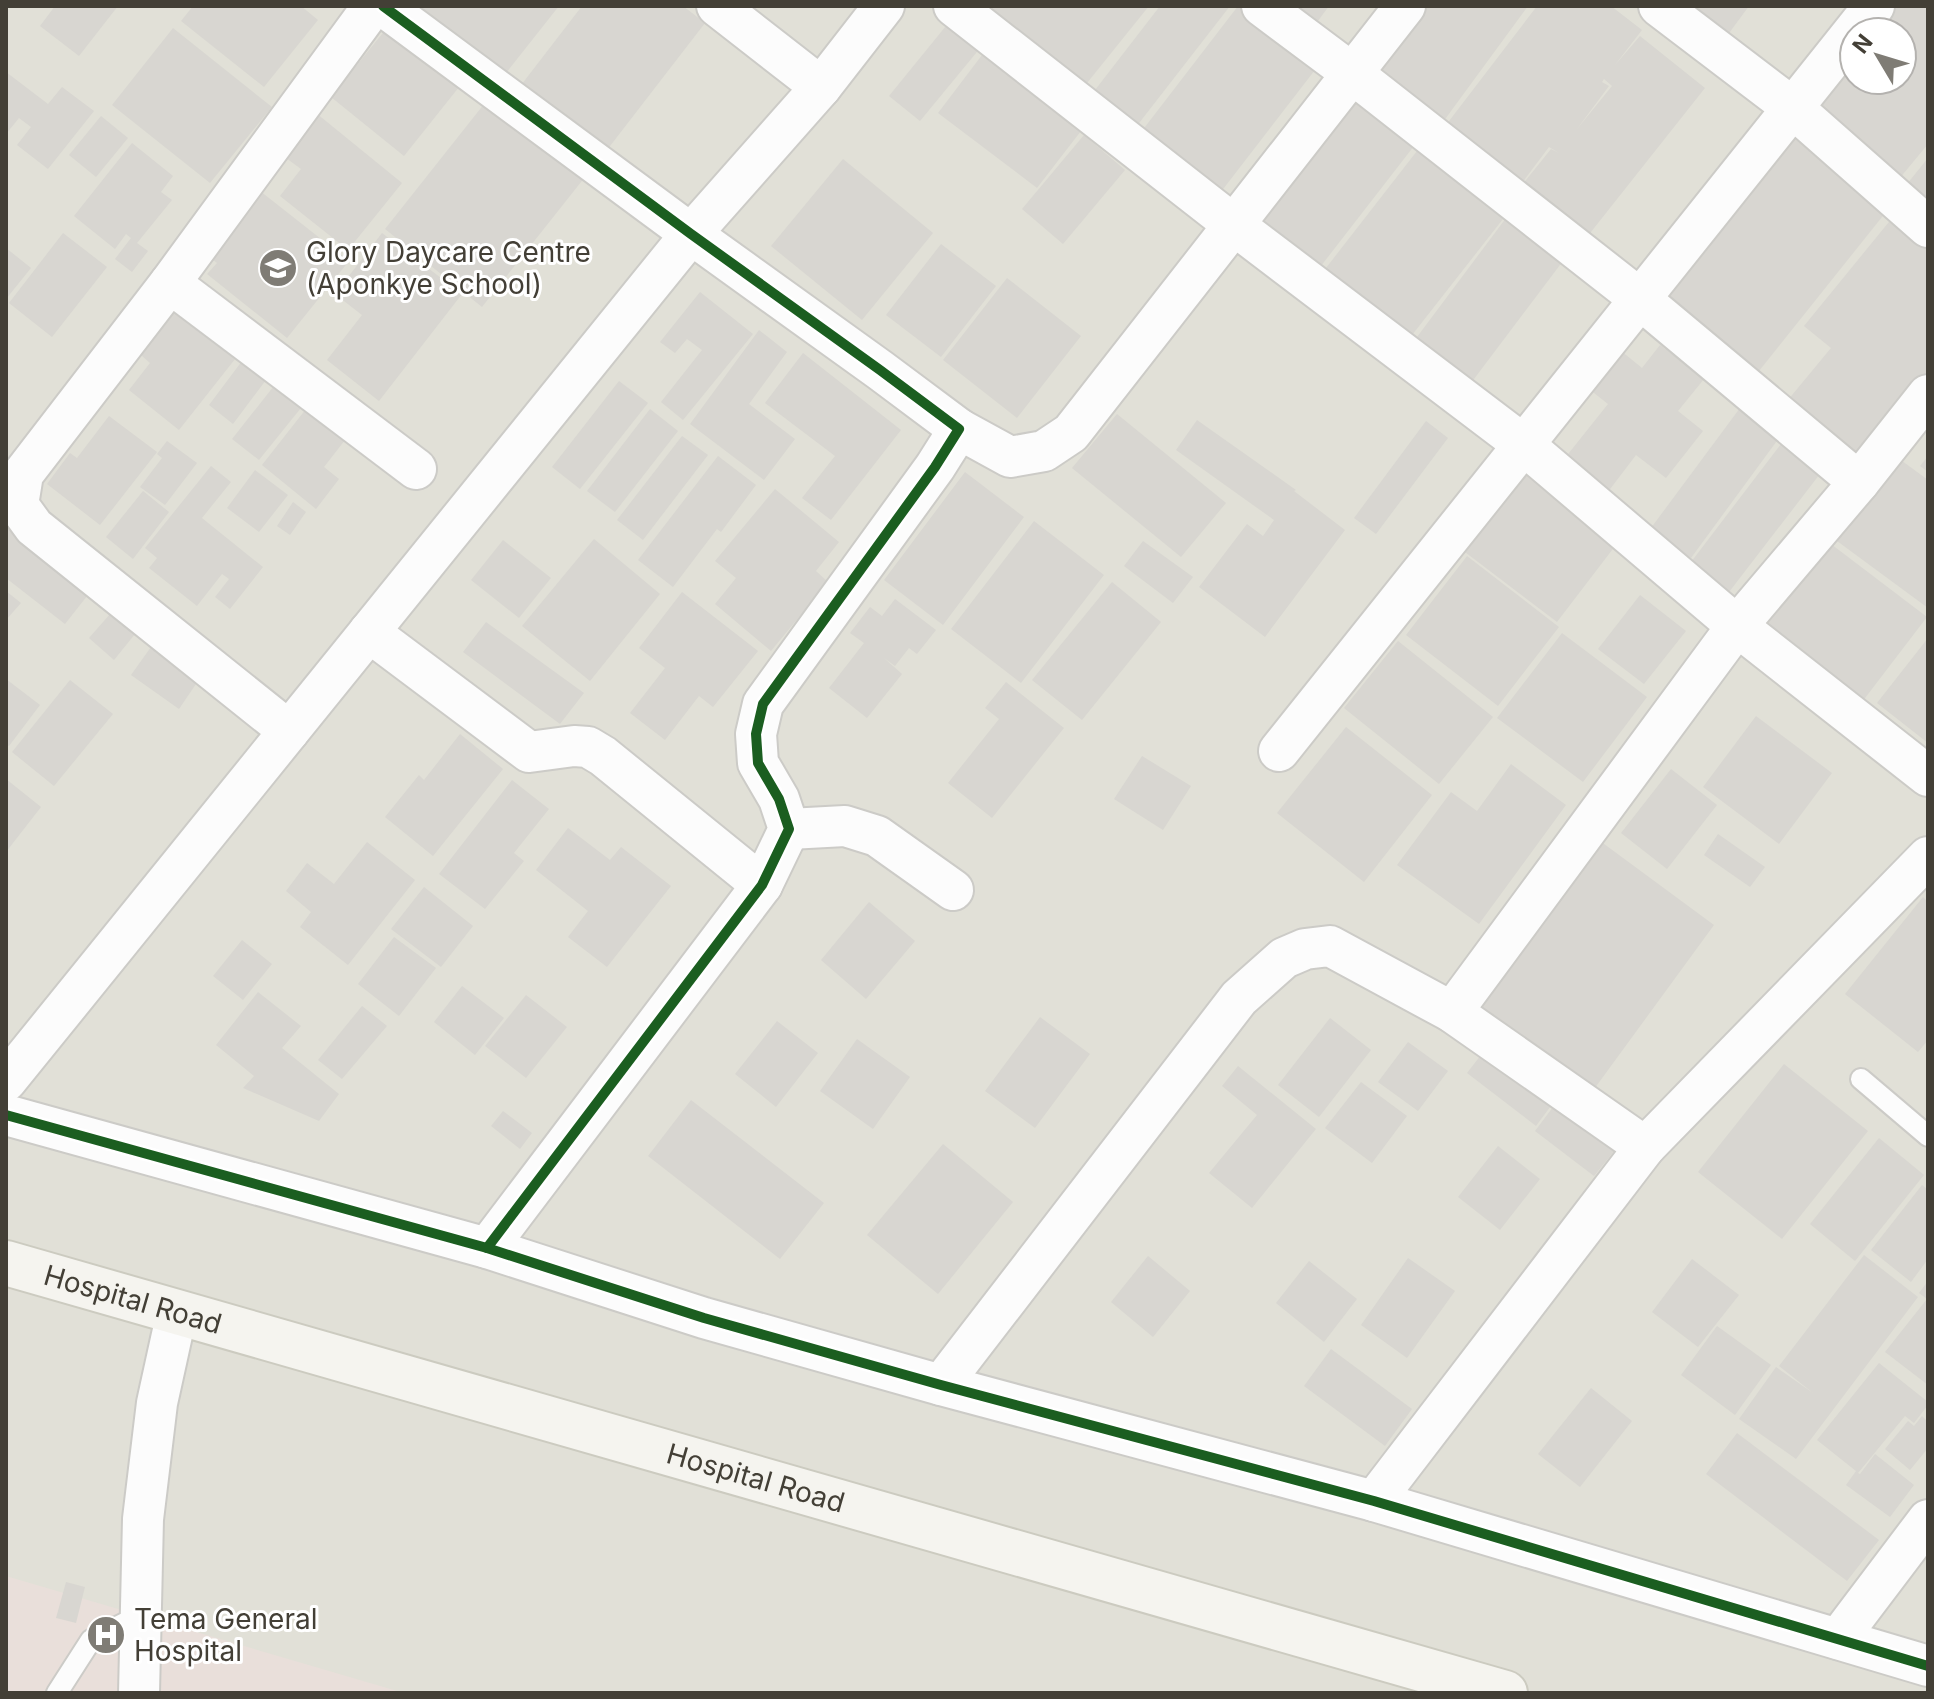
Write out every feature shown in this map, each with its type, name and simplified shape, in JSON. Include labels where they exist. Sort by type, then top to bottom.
[{"type":"main road","name":"Hospital Road","points":[[6,1263],[1505,1693]]},
{"type":"street","points":[[289,731],[34,527],[18,505],[23,474],[170,283],[373,6]]},
{"type":"street","points":[[383,6],[959,429],[1010,457],[1044,451],[1071,433],[1405,6]]},
{"type":"street","points":[[717,6],[821,87]]},
{"type":"street","points":[[6,1081],[691,234],[821,87],[884,6]]},
{"type":"street","points":[[954,6],[1234,225],[1524,445],[1737,626],[1928,776]]},
{"type":"street","points":[[1262,6],[1640,299],[1859,482]]},
{"type":"street","points":[[1659,6],[1793,108],[1928,227]]},
{"type":"street","points":[[1279,751],[1874,6]]},
{"type":"street","points":[[170,283],[416,469]]},
{"type":"street","points":[[1452,1012],[1737,626],[1928,395]]},
{"type":"street","points":[[487,1248],[762,885],[789,829],[779,799],[758,763],[756,734],[763,704],[935,467],[959,429]]},
{"type":"street","points":[[369,632],[529,752],[574,746],[588,747],[603,756],[762,885]]},
{"type":"street","points":[[789,829],[845,826],[877,836],[953,890]]},
{"type":"street","points":[[1374,1501],[1645,1147],[1927,859]]},
{"type":"street","points":[[941,1385],[1239,998],[1284,958],[1305,949],[1330,946],[1452,1012],[1645,1147]]},
{"type":"street","points":[[6,1115],[487,1248],[704,1318],[941,1385],[1374,1501],[1928,1666]]},
{"type":"street","points":[[139,1693],[144,1505],[157,1403],[177,1312]]},
{"type":"street","points":[[1838,1639],[1928,1520]]},
{"type":"lane","points":[[1861,1079],[1928,1136]]},
{"type":"lane","points":[[57,1693],[91,1640],[141,1615]]},
{"type":"shaded area","points":[[6,6],[1928,6],[1928,1693],[6,1693]]},
{"type":"shaded area","name":"Tema General Hospital","points":[[6,1576],[404,1693],[6,1693]]},
{"type":"building","points":[[55,6],[118,6],[79,56],[40,26]]},
{"type":"building","points":[[193,6],[301,6],[318,20],[264,87],[181,21]]},
{"type":"building","points":[[403,6],[559,6],[499,82]]},
{"type":"building","points":[[582,6],[683,6],[705,23],[600,159],[515,93]]},
{"type":"building","points":[[972,6],[1149,6],[1079,93]]},
{"type":"building","points":[[1160,6],[1230,6],[1129,136],[1085,103]]},
{"type":"building","points":[[1238,6],[1259,6],[1325,57],[1217,197],[1138,136]]},
{"type":"building","points":[[1273,6],[1329,6],[1309,33]]},
{"type":"building","points":[[1427,6],[1528,6],[1443,122],[1377,73]]},
{"type":"building","points":[[1537,6],[1611,6],[1642,30],[1615,65],[1640,36],[1705,88],[1587,237],[1522,185],[1551,149],[1559,153],[1549,147],[1522,183],[1446,125]],"holes":[[[1604,79],[1612,86],[1577,129],[1609,86],[1602,82]]]},
{"type":"building","points":[[1681,6],[1749,6],[1721,44]]},
{"type":"building","points":[[1886,6],[1928,6],[1928,144],[1894,185],[1802,109],[1838,65],[1838,96],[1918,96],[1918,16],[1878,16]]},
{"type":"building","points":[[395,18],[467,77],[404,156],[331,97]]},
{"type":"building","points":[[950,21],[981,47],[920,121],[889,96]]},
{"type":"building","points":[[173,28],[272,107],[210,183],[112,105]]},
{"type":"building","points":[[982,55],[1081,131],[1037,188],[938,113]]},
{"type":"building","points":[[6,72],[48,104],[62,87],[94,111],[48,169],[17,145],[31,127],[19,118],[6,134]]},
{"type":"building","points":[[1355,86],[1421,137],[1314,275],[1248,223]]},
{"type":"building","points":[[488,99],[585,177],[482,307],[385,229]]},
{"type":"building","points":[[316,113],[402,183],[348,250],[280,196],[301,169],[282,155]]},
{"type":"building","points":[[101,116],[128,138],[96,177],[69,155]]},
{"type":"building","points":[[1084,135],[1125,170],[1063,244],[1022,209]]},
{"type":"building","points":[[1790,135],[1886,212],[1751,381],[1655,303]]},
{"type":"building","points":[[1424,142],[1510,210],[1405,344],[1319,277]]},
{"type":"building","points":[[132,143],[173,176],[161,192],[172,200],[137,243],[148,251],[132,272],[115,259],[131,238],[126,234],[115,249],[74,216]]},
{"type":"building","points":[[1928,158],[1928,209],[1903,189]]},
{"type":"building","points":[[843,159],[933,233],[862,320],[771,246]]},
{"type":"building","name":"Glory Daycare Centre (Aponkye School)","points":[[255,187],[349,261],[287,338],[207,274],[217,263],[203,252]]},
{"type":"building","points":[[1512,210],[1569,253],[1465,391],[1408,349]]},
{"type":"building","points":[[1893,217],[1928,246],[1928,374],[1855,464],[1783,406],[1831,348],[1804,326]]},
{"type":"building","points":[[63,233],[107,267],[52,337],[9,303]]},
{"type":"building","points":[[382,233],[462,294],[379,401],[327,360],[362,315],[335,294]]},
{"type":"building","points":[[941,244],[996,286],[941,357],[886,315]]},
{"type":"building","points":[[6,248],[31,268],[6,299]]},
{"type":"building","points":[[1007,278],[1081,336],[1017,418],[943,360]]},
{"type":"building","points":[[700,292],[753,334],[683,420],[661,402],[702,350],[687,339],[675,353],[660,342]]},
{"type":"building","points":[[177,304],[239,354],[179,430],[129,390],[150,363],[132,347]]},
{"type":"building","points":[[759,330],[787,352],[749,404],[795,439],[764,480],[690,424]]},
{"type":"building","points":[[1660,345],[1704,379],[1678,411],[1703,431],[1666,478],[1636,455],[1604,497],[1561,463],[1608,404],[1584,385],[1615,346],[1642,368]]},
{"type":"building","points":[[803,353],[901,430],[831,520],[802,498],[835,456],[765,403]]},
{"type":"building","points":[[245,357],[269,376],[233,424],[209,405]]},
{"type":"building","points":[[619,381],[648,403],[580,489],[552,467]]},
{"type":"building","points":[[277,382],[305,403],[259,460],[232,439]]},
{"type":"building","points":[[1740,408],[1779,438],[1691,558],[1651,528]]},
{"type":"building","points":[[306,409],[345,440],[324,467],[339,479],[316,509],[262,465]]},
{"type":"building","points":[[650,409],[678,431],[615,512],[587,491]]},
{"type":"building","points":[[1117,414],[1226,503],[1181,557],[1072,468]]},
{"type":"building","points":[[109,416],[157,452],[100,525],[47,484],[70,453],[77,458]]},
{"type":"building","points":[[1197,420],[1296,490],[1345,530],[1265,637],[1199,587],[1247,524],[1263,536],[1274,520],[1176,450]]},
{"type":"building","points":[[1426,421],[1448,438],[1376,534],[1354,518]]},
{"type":"building","points":[[682,436],[708,455],[643,540],[617,520]]},
{"type":"building","points":[[1784,440],[1823,470],[1726,596],[1688,566]]},
{"type":"building","points":[[167,441],[197,463],[165,505],[140,487],[162,458],[157,454]]},
{"type":"building","points":[[1894,455],[1928,480],[1928,608],[1833,538]]},
{"type":"building","points":[[718,456],[756,485],[721,532],[717,529],[673,587],[638,560]]},
{"type":"building","points":[[1928,456],[1928,472],[1920,466]]},
{"type":"building","points":[[1522,461],[1622,537],[1557,622],[1457,546]]},
{"type":"building","points":[[211,466],[231,482],[202,518],[263,567],[230,609],[215,597],[229,579],[222,574],[197,606],[149,568],[157,558],[145,548]]},
{"type":"building","points":[[255,470],[288,495],[259,532],[227,508]]},
{"type":"building","points":[[965,472],[1024,517],[943,625],[884,580]]},
{"type":"building","points":[[775,489],[839,542],[816,571],[828,582],[771,651],[715,604],[736,578],[715,561]]},
{"type":"building","points":[[143,491],[169,512],[133,559],[106,537]]},
{"type":"building","points":[[293,502],[306,512],[290,535],[277,526]]},
{"type":"building","points":[[1034,521],[1104,575],[1021,683],[951,629]]},
{"type":"building","points":[[6,525],[91,591],[65,624],[6,578]]},
{"type":"building","points":[[594,539],[660,594],[590,681],[522,626]]},
{"type":"building","points":[[503,540],[551,578],[519,618],[471,580]]},
{"type":"building","points":[[1143,541],[1193,577],[1173,603],[1124,566]]},
{"type":"building","points":[[1827,541],[1927,617],[1859,706],[1760,630]]},
{"type":"building","points":[[1467,556],[1559,627],[1498,706],[1406,635]]},
{"type":"building","points":[[1112,582],[1161,622],[1082,720],[1032,680]]},
{"type":"building","points":[[6,591],[21,603],[6,620]]},
{"type":"building","points":[[682,592],[758,651],[713,707],[699,696],[665,740],[630,713],[665,668],[639,648]]},
{"type":"building","points":[[1640,595],[1686,631],[1644,684],[1598,649]]},
{"type":"building","points":[[895,599],[936,630],[917,654],[909,648],[895,666],[884,658],[902,674],[867,718],[829,688],[864,643],[850,633],[870,607],[882,616]]},
{"type":"building","points":[[111,613],[135,634],[114,660],[89,638]]},
{"type":"building","points":[[486,622],[584,693],[560,724],[463,652]]},
{"type":"building","points":[[1562,633],[1647,697],[1583,782],[1497,718]]},
{"type":"building","points":[[1928,638],[1928,743],[1877,703]]},
{"type":"building","points":[[1398,641],[1493,717],[1439,784],[1344,708]]},
{"type":"building","points":[[151,647],[198,681],[179,709],[131,675]]},
{"type":"building","points":[[6,679],[40,705],[9,746],[6,744]]},
{"type":"building","points":[[70,680],[113,714],[54,786],[12,752]]},
{"type":"building","points":[[1006,682],[1064,728],[992,818],[948,783],[999,719],[985,708]]},
{"type":"building","points":[[1756,716],[1832,773],[1779,844],[1703,787]]},
{"type":"building","points":[[1346,727],[1432,795],[1364,882],[1277,813]]},
{"type":"building","points":[[460,734],[503,769],[433,856],[385,817],[419,775],[424,780]]},
{"type":"building","points":[[1142,756],[1191,786],[1163,830],[1114,799]]},
{"type":"building","points":[[1511,764],[1566,805],[1479,924],[1397,865],[1451,792],[1477,811]]},
{"type":"building","points":[[1671,769],[1717,805],[1667,869],[1621,833]]},
{"type":"building","points":[[6,779],[41,807],[6,852]]},
{"type":"building","points":[[512,780],[549,809],[514,853],[524,861],[485,909],[439,874]]},
{"type":"building","points":[[568,828],[610,860],[621,847],[671,886],[607,967],[568,937],[588,911],[536,870]]},
{"type":"building","points":[[1718,834],[1765,867],[1750,887],[1704,855]]},
{"type":"building","points":[[1596,838],[1714,925],[1592,1092],[1474,1005]]},
{"type":"building","points":[[367,842],[415,880],[348,965],[300,927],[311,912],[286,891],[307,863],[334,884]]},
{"type":"building","points":[[424,887],[473,926],[441,967],[391,929]]},
{"type":"building","points":[[1923,897],[1928,902],[1928,1040],[1918,1052],[1845,994]]},
{"type":"building","points":[[869,902],[915,941],[866,999],[821,960]]},
{"type":"building","points":[[394,937],[436,968],[399,1016],[358,984]]},
{"type":"building","points":[[242,940],[272,964],[243,1000],[213,976]]},
{"type":"building","points":[[462,986],[504,1018],[475,1055],[434,1022]]},
{"type":"building","points":[[258,992],[301,1026],[282,1048],[339,1094],[319,1121],[243,1088],[254,1076],[216,1045]]},
{"type":"building","points":[[526,995],[567,1027],[526,1078],[485,1046]]},
{"type":"building","points":[[362,1006],[387,1026],[342,1079],[318,1060]]},
{"type":"building","points":[[1040,1017],[1090,1054],[1035,1128],[985,1091]]},
{"type":"building","points":[[1330,1018],[1371,1050],[1319,1117],[1278,1085]]},
{"type":"building","points":[[777,1021],[818,1053],[776,1107],[735,1074]]},
{"type":"building","points":[[857,1039],[910,1077],[873,1129],[820,1091]]},
{"type":"building","points":[[1408,1042],[1448,1071],[1418,1111],[1378,1082]]},
{"type":"building","points":[[1491,1042],[1559,1095],[1536,1126],[1467,1073]]},
{"type":"building","points":[[1784,1064],[1868,1131],[1782,1239],[1698,1172]]},
{"type":"building","points":[[1238,1066],[1316,1129],[1252,1208],[1209,1173],[1257,1115],[1222,1086]]},
{"type":"building","points":[[1361,1082],[1407,1116],[1372,1163],[1325,1128]]},
{"type":"building","points":[[1559,1099],[1619,1145],[1594,1176],[1535,1131]]},
{"type":"building","points":[[691,1100],[824,1203],[780,1259],[648,1156]]},
{"type":"building","points":[[503,1111],[532,1133],[520,1149],[491,1126]]},
{"type":"building","points":[[1879,1138],[1924,1175],[1855,1261],[1810,1224]]},
{"type":"building","points":[[943,1144],[1013,1202],[938,1294],[867,1235]]},
{"type":"building","points":[[1498,1146],[1540,1179],[1500,1230],[1458,1197]]},
{"type":"building","points":[[1922,1185],[1928,1190],[1928,1259],[1911,1282],[1871,1250]]},
{"type":"building","points":[[1864,1255],[1918,1297],[1796,1459],[1739,1419],[1776,1367],[1813,1393],[1779,1366]]},
{"type":"building","points":[[1148,1256],[1190,1291],[1153,1337],[1111,1302]]},
{"type":"building","points":[[1408,1258],[1455,1291],[1407,1358],[1361,1325]]},
{"type":"building","points":[[1692,1259],[1739,1295],[1698,1347],[1652,1312]]},
{"type":"building","points":[[1309,1261],[1357,1299],[1324,1342],[1276,1303]]},
{"type":"building","points":[[1928,1281],[1928,1385],[1885,1352],[1927,1299],[1919,1293]]},
{"type":"building","points":[[1717,1326],[1771,1365],[1735,1415],[1681,1375]]},
{"type":"building","points":[[1331,1349],[1412,1409],[1385,1446],[1304,1386]]},
{"type":"building","points":[[1879,1363],[1928,1402],[1914,1423],[1905,1416],[1858,1473],[1875,1454],[1914,1485],[1890,1517],[1846,1485],[1856,1471],[1817,1440]]},
{"type":"building","points":[[1591,1388],[1632,1421],[1580,1487],[1538,1454]]},
{"type":"building","points":[[1922,1416],[1928,1422],[1928,1448],[1910,1470],[1885,1449],[1908,1421],[1914,1426]]},
{"type":"building","points":[[1737,1433],[1879,1540],[1847,1581],[1706,1474]]},
{"type":"building","points":[[66,1582],[85,1587],[76,1623],[56,1618]]},
{"type":"cycle path","points":[[383,6],[959,429],[935,467],[763,704],[756,734],[758,763],[779,799],[789,829],[762,885],[487,1248]]},
{"type":"cycle path","points":[[6,1115],[487,1248],[704,1318],[941,1385],[1374,1501],[1928,1666]]},
{"type":"place","name":"Glory Daycare Centre (Aponkye School)","points":[[278,268]]},
{"type":"place","name":"Tema General Hospital","points":[[106,1635]]}]
